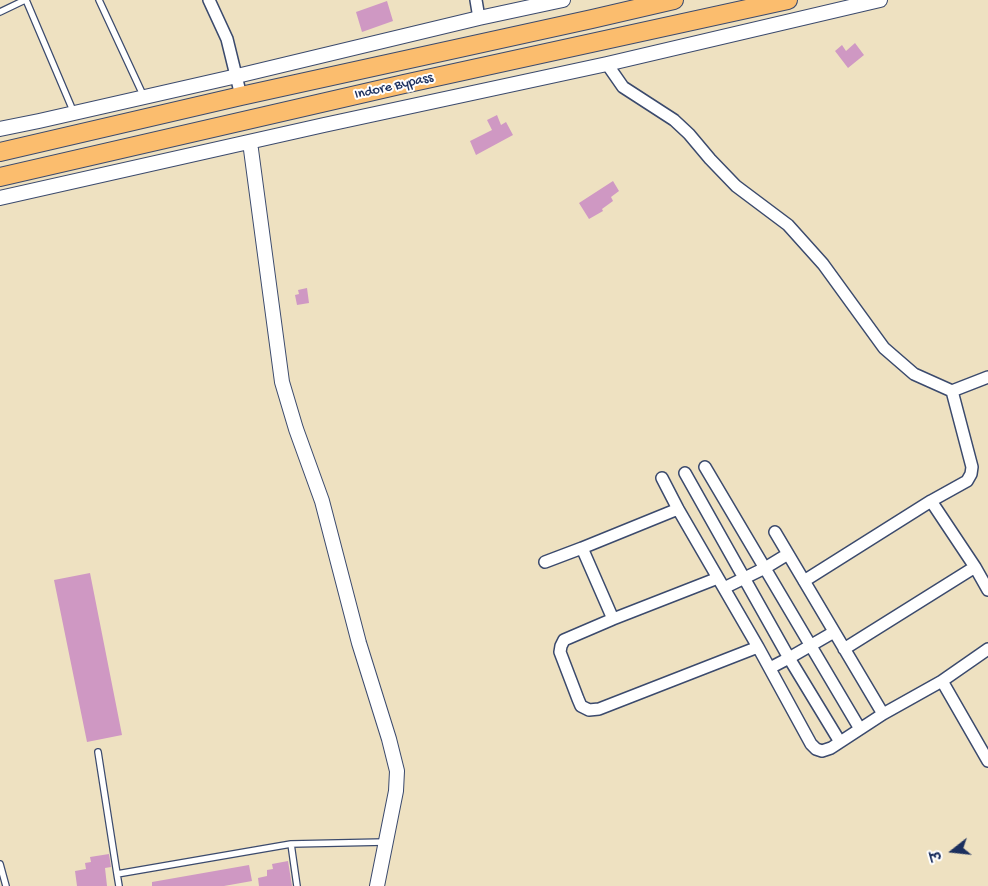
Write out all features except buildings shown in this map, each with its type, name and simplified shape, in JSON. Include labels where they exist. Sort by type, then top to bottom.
[{"type":"highway","name":"Indore Bypass","points":[[0,152],[241,96],[674,0]]},
{"type":"highway","name":"Indore Bypass","points":[[0,177],[404,84],[788,0]]},
{"type":"street","points":[[209,0],[227,39],[241,96]]},
{"type":"street","points":[[476,0],[480,18]]},
{"type":"street","points":[[0,129],[563,0]]},
{"type":"street","points":[[0,198],[607,64],[880,0]]},
{"type":"street","points":[[607,64],[623,87],[674,120],[736,186],[788,225],[823,264],[884,348],[914,374],[952,391],[988,377]]},
{"type":"street","points":[[250,142],[282,382],[296,429],[322,501],[359,643],[397,771],[396,791],[377,886]]},
{"type":"street","points":[[804,581],[967,481],[972,468],[952,391]]},
{"type":"street","points":[[706,467],[860,729]]},
{"type":"street","points":[[685,473],[789,658],[840,742]]},
{"type":"street","points":[[662,478],[816,749],[822,751],[831,748],[883,714],[942,681],[988,650]]},
{"type":"street","points":[[931,502],[975,567],[988,590]]},
{"type":"street","points":[[545,562],[678,509]]},
{"type":"street","points":[[775,532],[883,714]]},
{"type":"street","points":[[582,548],[613,619]]},
{"type":"street","points":[[724,588],[765,568],[788,554]]},
{"type":"street","points":[[844,649],[975,567]]},
{"type":"street","points":[[718,578],[566,638],[560,652],[581,706],[589,710],[599,709],[758,647]]},
{"type":"street","points":[[770,668],[834,632]]},
{"type":"street","points":[[942,681],[988,761]]},
{"type":"lane","points":[[0,12],[26,0],[74,113]]},
{"type":"lane","points":[[99,0],[144,97]]},
{"type":"lane","points":[[98,752],[119,886]]},
{"type":"lane","points":[[117,874],[290,844],[385,842]]},
{"type":"lane","points":[[290,844],[296,886]]},
{"type":"lane","points":[[0,864],[6,886]]}]
